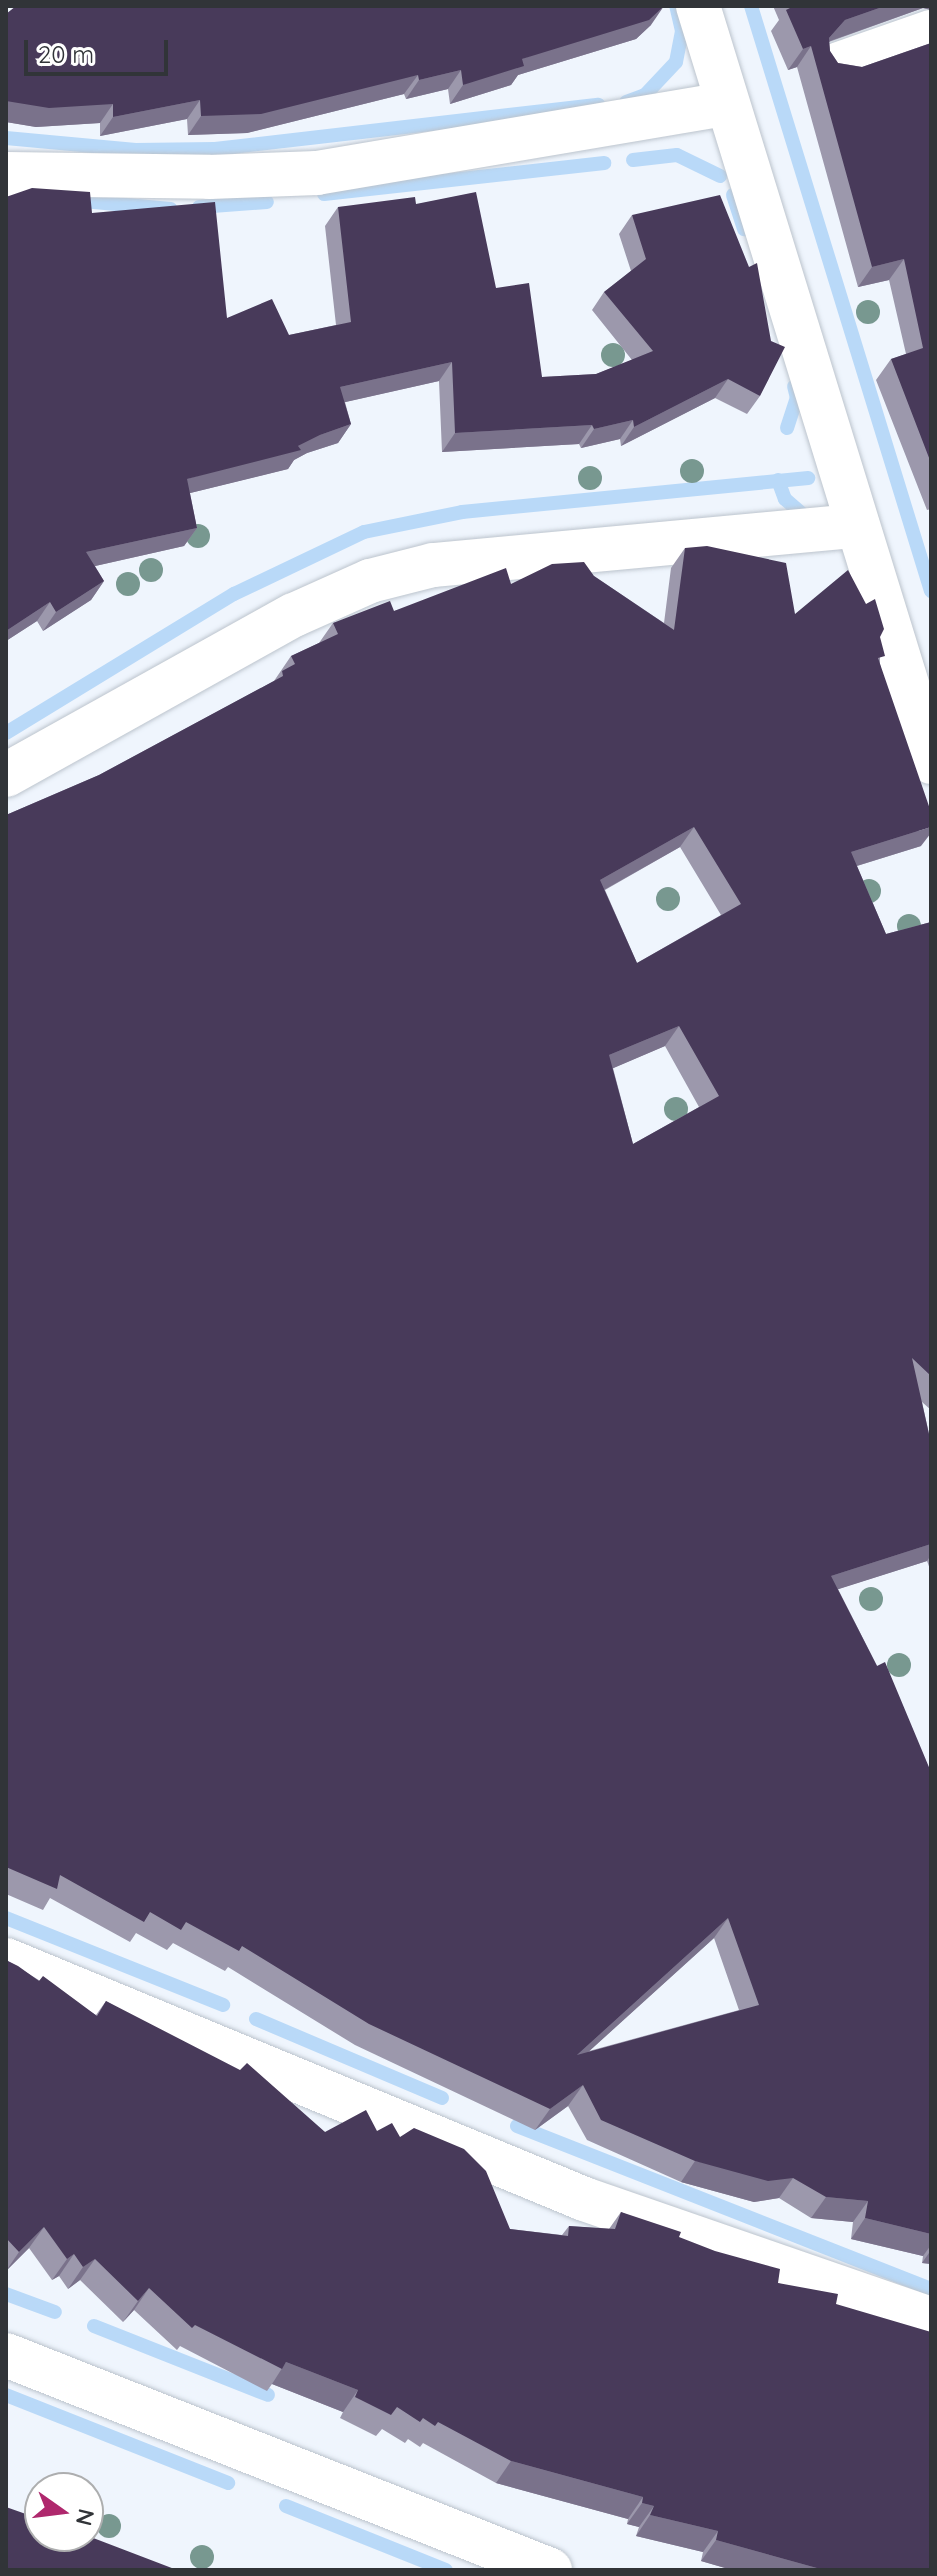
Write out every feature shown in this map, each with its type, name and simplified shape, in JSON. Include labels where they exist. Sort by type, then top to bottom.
[{"type":"street","points":[[698,6],[931,762]]},
{"type":"street","points":[[839,64],[931,32]]},
{"type":"street","points":[[6,174],[317,173],[726,104]]},
{"type":"street","points":[[6,775],[294,615],[370,581],[433,565],[857,526]]},
{"type":"street","points":[[6,1960],[584,2199],[931,2319]]},
{"type":"street","points":[[6,2355],[550,2570]]},
{"type":"building","points":[[16,6],[664,6],[649,20],[522,59],[524,66],[463,85],[461,70],[419,80],[418,75],[261,114],[201,116],[200,100],[113,117],[113,104],[49,108],[6,101],[6,14]]},
{"type":"building","points":[[794,6],[885,6],[845,20],[829,38],[830,51],[838,63],[862,67],[931,43],[931,463],[891,359],[923,348],[904,259],[872,267],[811,46],[803,49],[786,10]]},
{"type":"building","points":[[32,188],[90,192],[92,213],[215,202],[227,318],[272,299],[289,335],[351,322],[338,207],[415,197],[416,204],[476,192],[496,288],[529,283],[542,377],[596,374],[653,351],[604,292],[646,259],[632,215],[720,195],[749,267],[757,263],[771,341],[785,347],[760,396],[728,379],[634,427],[633,420],[594,429],[592,425],[455,433],[452,362],[340,387],[351,424],[298,446],[301,450],[187,479],[197,528],[86,552],[104,581],[56,612],[50,602],[6,631],[6,197]]},
{"type":"building","points":[[707,546],[786,563],[795,614],[848,570],[866,604],[875,599],[884,629],[880,637],[885,656],[878,658],[931,812],[931,827],[851,852],[886,934],[931,922],[931,1376],[912,1358],[931,1443],[931,1544],[831,1576],[877,1666],[885,1662],[931,1772],[931,2234],[865,2218],[868,2201],[826,2197],[793,2178],[768,2181],[695,2161],[601,2120],[583,2085],[550,2109],[369,2024],[242,1946],[239,1951],[186,1922],[181,1930],[150,1912],[144,1922],[60,1875],[57,1889],[6,1867],[6,815],[99,775],[283,676],[282,671],[295,664],[291,656],[338,634],[333,623],[390,601],[394,611],[506,568],[511,584],[552,564],[584,562],[594,576],[674,630],[685,548]],"holes":[[[694,827],[741,904],[637,963],[600,880]],[[679,1026],[719,1096],[633,1144],[609,1055]],[[728,1918],[759,2005],[577,2055]]]},
{"type":"building","points":[[6,1960],[39,1981],[43,1976],[97,2016],[106,2001],[240,2070],[247,2063],[325,2132],[366,2110],[377,2131],[392,2123],[400,2137],[414,2128],[464,2149],[486,2171],[510,2229],[568,2236],[569,2226],[615,2229],[621,2212],[681,2232],[679,2237],[715,2251],[780,2269],[778,2283],[838,2294],[836,2304],[931,2332],[931,2570],[824,2570],[716,2540],[718,2531],[650,2515],[654,2506],[642,2503],[643,2497],[511,2461],[438,2422],[435,2426],[423,2418],[420,2422],[397,2407],[391,2415],[355,2397],[358,2390],[286,2362],[282,2369],[195,2325],[192,2328],[149,2288],[138,2301],[95,2259],[83,2267],[74,2254],[67,2259],[44,2227],[19,2252],[6,2238]]},
{"type":"building","points":[[6,2507],[24,2513],[24,2552],[104,2552],[104,2542],[177,2570],[6,2570]]},
{"type":"waterway","points":[[626,102],[645,95],[676,62],[682,31],[676,6]]},
{"type":"waterway","points":[[751,6],[931,591]]},
{"type":"waterway","points":[[6,138],[135,150],[215,149],[598,105]]},
{"type":"waterway","points":[[633,160],[677,155],[720,176]]},
{"type":"waterway","points":[[324,194],[604,163]]},
{"type":"waterway","points":[[733,195],[744,229]]},
{"type":"waterway","points":[[72,200],[171,209]]},
{"type":"waterway","points":[[199,207],[267,202]]},
{"type":"waterway","points":[[787,428],[797,398],[794,386]]},
{"type":"waterway","points":[[6,733],[234,594],[364,532],[462,512],[808,478]]},
{"type":"waterway","points":[[778,480],[785,499],[810,521]]},
{"type":"waterway","points":[[6,1918],[223,2005]]},
{"type":"waterway","points":[[256,2019],[442,2098]]},
{"type":"waterway","points":[[517,2126],[931,2289]]},
{"type":"waterway","points":[[6,2294],[55,2312]]},
{"type":"waterway","points":[[94,2326],[268,2395]]},
{"type":"waterway","points":[[6,2395],[228,2483]]},
{"type":"waterway","points":[[286,2506],[446,2570]]}]
